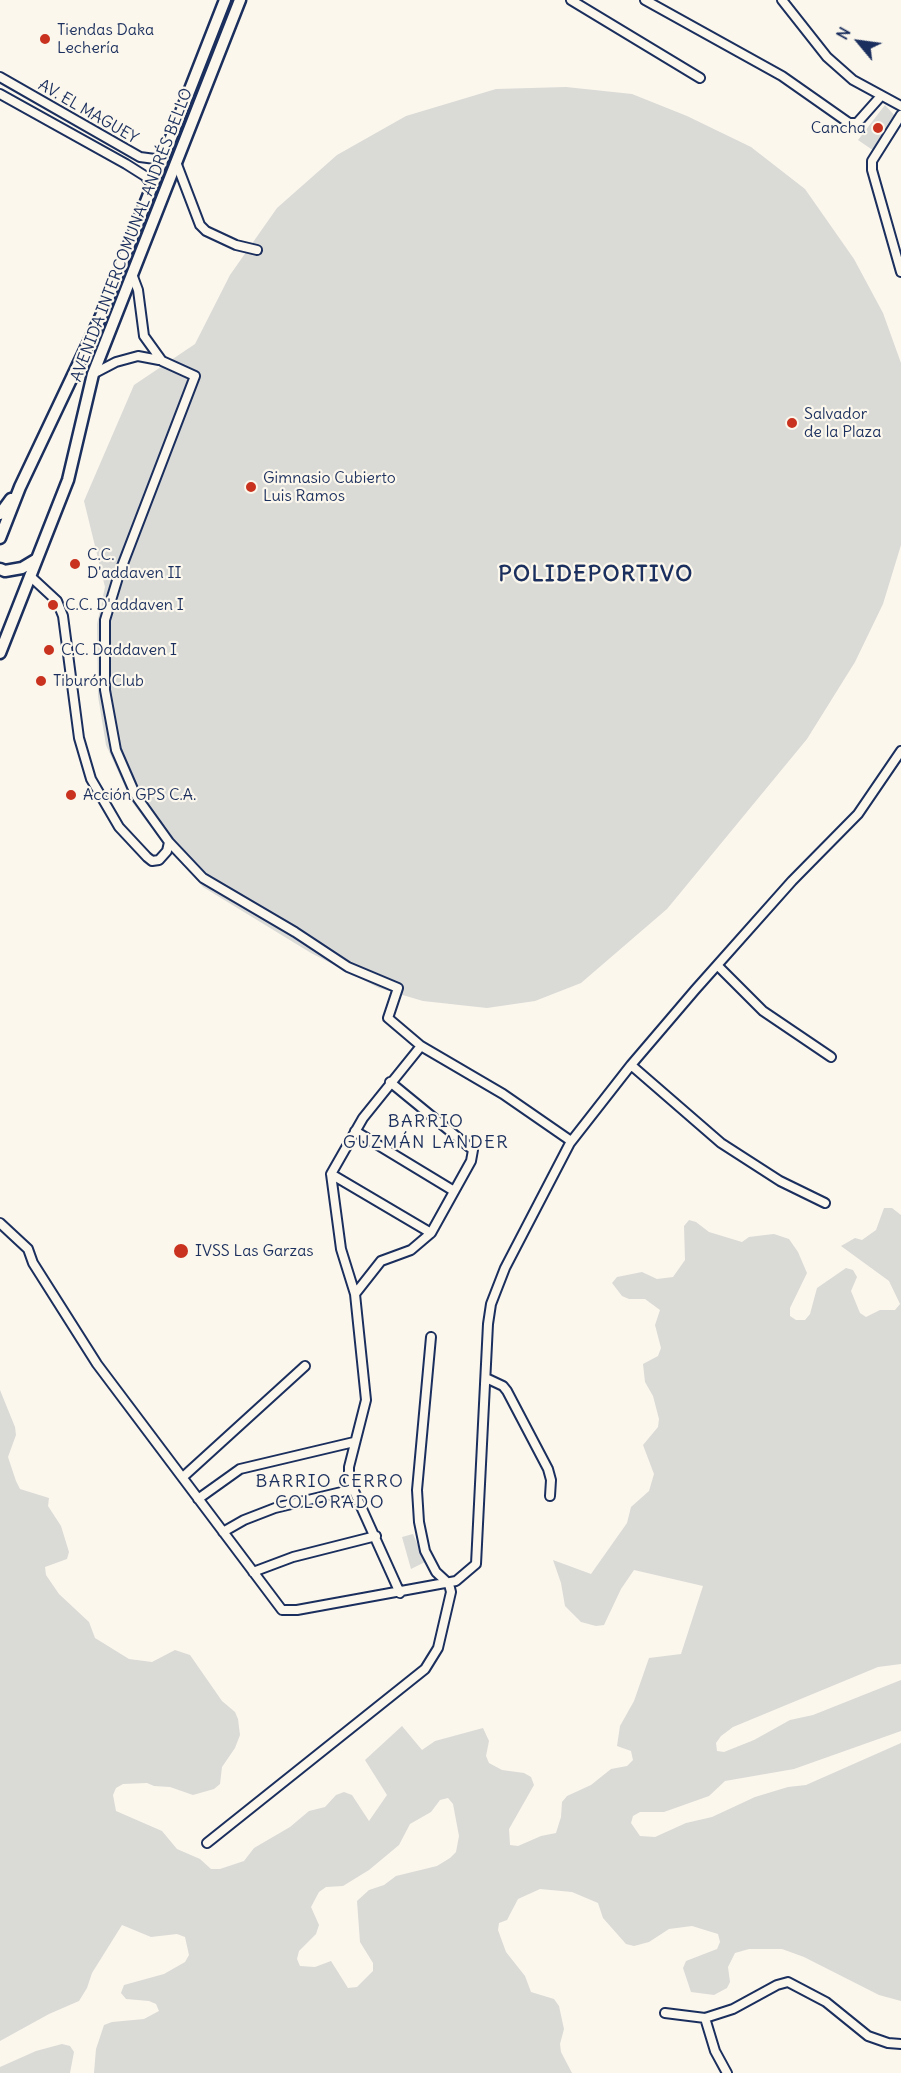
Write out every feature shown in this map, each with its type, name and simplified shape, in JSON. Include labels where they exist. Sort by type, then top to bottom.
[{"type":"main road","name":"AVENIDA INTERCOMUNAL ANDRÉS BELLO","points":[[0,538],[20,487],[85,354],[225,0]]},
{"type":"main road","name":"AVENIDA INTERCOMUNAL ANDRÉS BELLO","points":[[0,653],[68,480],[93,374],[240,0]]},
{"type":"main road","points":[[0,513],[20,487]]},
{"type":"main road","points":[[2,570],[22,568],[37,559]]},
{"type":"street","points":[[571,0],[700,78]]},
{"type":"street","points":[[645,0],[782,76],[849,123],[857,123],[881,96]]},
{"type":"street","points":[[782,0],[827,57],[853,80],[901,106]]},
{"type":"street","name":"AV. EL MAGUEY","points":[[0,76],[140,157],[155,159],[165,154]]},
{"type":"street","name":"AV. EL MAGUEY","points":[[0,94],[126,164],[145,176],[153,186]]},
{"type":"street","points":[[901,116],[872,161],[872,170],[901,272]]},
{"type":"street","points":[[175,162],[200,225],[206,231],[236,245],[257,250]]},
{"type":"street","points":[[132,274],[138,290],[144,336],[162,361]]},
{"type":"street","points":[[93,374],[116,362],[138,356],[151,356],[195,376],[105,620],[105,690],[116,750],[136,796],[169,842],[203,878],[295,932],[348,967],[398,988],[388,1012],[388,1018],[421,1046],[503,1094],[572,1141]]},
{"type":"street","points":[[30,576],[57,601],[63,616],[79,738],[86,765],[99,796],[120,827],[152,861],[164,856],[169,842]]},
{"type":"street","points":[[0,1223],[28,1249],[33,1263],[97,1364],[277,1605],[289,1611],[449,1584],[466,1575],[476,1564],[488,1324],[497,1286],[572,1141],[631,1065],[792,881],[858,814],[901,751]]},
{"type":"street","points":[[718,966],[764,1011],[831,1057]]},
{"type":"street","points":[[400,1593],[349,1480],[354,1442],[366,1400],[355,1294],[335,1218],[331,1174],[355,1131],[390,1082],[421,1046]]},
{"type":"street","points":[[631,1065],[721,1143],[780,1181],[825,1203]]},
{"type":"street","points":[[355,1294],[381,1261],[411,1250],[431,1233],[471,1161],[473,1150],[390,1082]]},
{"type":"street","points":[[355,1131],[454,1191]]},
{"type":"street","points":[[331,1174],[431,1233]]},
{"type":"street","points":[[207,1843],[425,1669],[438,1648],[450,1601],[449,1584],[436,1572],[425,1551],[419,1522],[417,1490],[431,1337]]},
{"type":"street","points":[[183,1477],[305,1366]]},
{"type":"street","points":[[486,1378],[503,1386],[507,1391],[548,1469],[551,1480],[550,1496]]},
{"type":"street","points":[[198,1499],[240,1469],[354,1442]]},
{"type":"street","points":[[222,1532],[244,1520],[275,1508],[354,1489]]},
{"type":"street","points":[[253,1572],[293,1557],[376,1536]]},
{"type":"street","points":[[665,2013],[705,2018],[733,2008],[777,1985],[788,1982],[826,2002],[868,2036],[888,2043],[901,2044]]},
{"type":"street","points":[[705,2018],[715,2051],[727,2073]]},
{"type":"shaded area","points":[[566,87],[632,94],[687,116],[751,147],[805,189],[854,259],[883,313],[901,363],[901,545],[883,604],[855,662],[807,739],[667,909],[581,983],[535,1001],[487,1008],[423,1001],[379,988],[311,953],[203,887],[162,842],[132,802],[106,745],[98,696],[97,624],[105,587],[84,501],[134,385],[195,344],[230,275],[277,208],[337,155],[406,116],[496,89]]},
{"type":"shaded area","name":"Cancha","points":[[885,105],[896,117],[874,151],[858,140]]},
{"type":"shaded area","points":[[884,1208],[892,1208],[901,1215],[901,1664],[878,1667],[733,1727],[716,1743],[717,1751],[724,1752],[754,1740],[790,1720],[813,1715],[901,1680],[901,1731],[794,1769],[725,1781],[709,1796],[664,1812],[640,1812],[633,1816],[631,1823],[640,1836],[655,1837],[686,1823],[712,1817],[755,1797],[788,1787],[806,1785],[901,1743],[901,2001],[879,1995],[804,1957],[782,1949],[749,1949],[735,1953],[728,1967],[730,1982],[727,1988],[714,1995],[691,1992],[683,1968],[686,1961],[717,1949],[720,1942],[718,1934],[692,1926],[669,1929],[649,1942],[634,1946],[626,1944],[603,1918],[598,1903],[572,1892],[540,1889],[518,1899],[507,1920],[499,1923],[498,1930],[506,1952],[525,1976],[531,1992],[554,1999],[559,2006],[564,2029],[560,2044],[561,2052],[572,2073],[94,2073],[96,2049],[104,2025],[144,2019],[159,2011],[156,2004],[149,2001],[126,1999],[121,1993],[124,1985],[164,1974],[185,1962],[189,1955],[185,1937],[177,1934],[151,1937],[122,1925],[92,1973],[79,2001],[49,2014],[0,2041],[0,1390],[15,1427],[16,1435],[8,1457],[16,1481],[20,1489],[49,1498],[48,1506],[61,1526],[69,1552],[67,1559],[45,1567],[46,1575],[59,1594],[89,1622],[95,1638],[129,1659],[152,1662],[175,1650],[190,1655],[222,1701],[235,1712],[238,1719],[240,1735],[235,1748],[222,1767],[220,1784],[214,1789],[193,1795],[170,1787],[147,1783],[123,1784],[116,1788],[113,1795],[116,1811],[162,1831],[177,1849],[200,1859],[211,1869],[220,1869],[244,1861],[254,1848],[290,1827],[309,1811],[325,1807],[336,1795],[344,1792],[352,1795],[369,1821],[387,1795],[365,1760],[402,1726],[422,1750],[435,1741],[483,1728],[489,1741],[486,1756],[489,1763],[502,1770],[524,1773],[531,1777],[534,1785],[509,1829],[510,1845],[518,1846],[541,1836],[556,1833],[561,1817],[562,1802],[567,1796],[591,1785],[611,1769],[627,1766],[633,1760],[631,1751],[617,1746],[620,1726],[634,1701],[649,1658],[681,1654],[703,1586],[634,1570],[621,1589],[604,1625],[596,1626],[581,1622],[565,1606],[561,1583],[553,1560],[591,1574],[627,1523],[631,1507],[649,1491],[654,1474],[643,1445],[658,1427],[659,1419],[653,1396],[645,1382],[643,1364],[658,1356],[661,1348],[655,1325],[660,1310],[645,1299],[629,1299],[622,1296],[612,1283],[617,1277],[642,1272],[657,1279],[673,1277],[685,1260],[684,1226],[689,1220],[696,1222],[709,1232],[742,1242],[749,1237],[774,1234],[789,1239],[798,1252],[807,1273],[790,1308],[790,1316],[796,1320],[805,1320],[810,1314],[817,1288],[846,1268],[853,1270],[857,1277],[851,1291],[860,1313],[866,1317],[880,1310],[895,1310],[900,1304],[889,1281],[841,1246],[855,1238],[862,1240],[876,1230]],"holes":[[[448,1798],[453,1804],[459,1836],[456,1852],[437,1866],[396,1876],[384,1885],[369,1890],[357,1901],[360,1942],[373,1963],[373,1971],[357,1987],[348,1988],[331,1961],[315,1967],[300,1966],[297,1959],[299,1951],[316,1934],[319,1925],[311,1907],[319,1892],[326,1887],[343,1886],[369,1870],[399,1845],[410,1824],[431,1812],[440,1800]]]},
{"type":"shaded area","points":[[413,1534],[425,1562],[411,1569],[402,1537]]},
{"type":"shaded area","points":[[62,2044],[70,2046],[74,2052],[70,2073],[0,2073],[0,2067],[36,2051]]},
{"type":"place","name":"Tiendas Daka Lechería","points":[[45,39]]},
{"type":"place","name":"Cancha","points":[[878,128]]},
{"type":"place","name":"Salvador de la Plaza","points":[[792,423]]},
{"type":"place","name":"Gimnasio Cubierto Luis Ramos","points":[[251,487]]},
{"type":"place","name":"C.C. D'addaven II","points":[[75,564]]},
{"type":"place","name":"C.C. D'addaven I","points":[[53,605]]},
{"type":"place","name":"C.C. Daddaven I","points":[[49,650]]},
{"type":"place","name":"Tiburón Club","points":[[41,681]]},
{"type":"place","name":"Acción GPS C.A.","points":[[71,795]]},
{"type":"place","name":"IVSS Las Garzas","points":[[181,1251]]},
{"type":"district","name":"POLIDEPORTIVO","points":[[596,575]]},
{"type":"district","name":"BARRIO GUZMÁN LANDER","points":[[426,1132]]},
{"type":"district","name":"BARRIO CERRO COLORADO","points":[[330,1492]]}]
